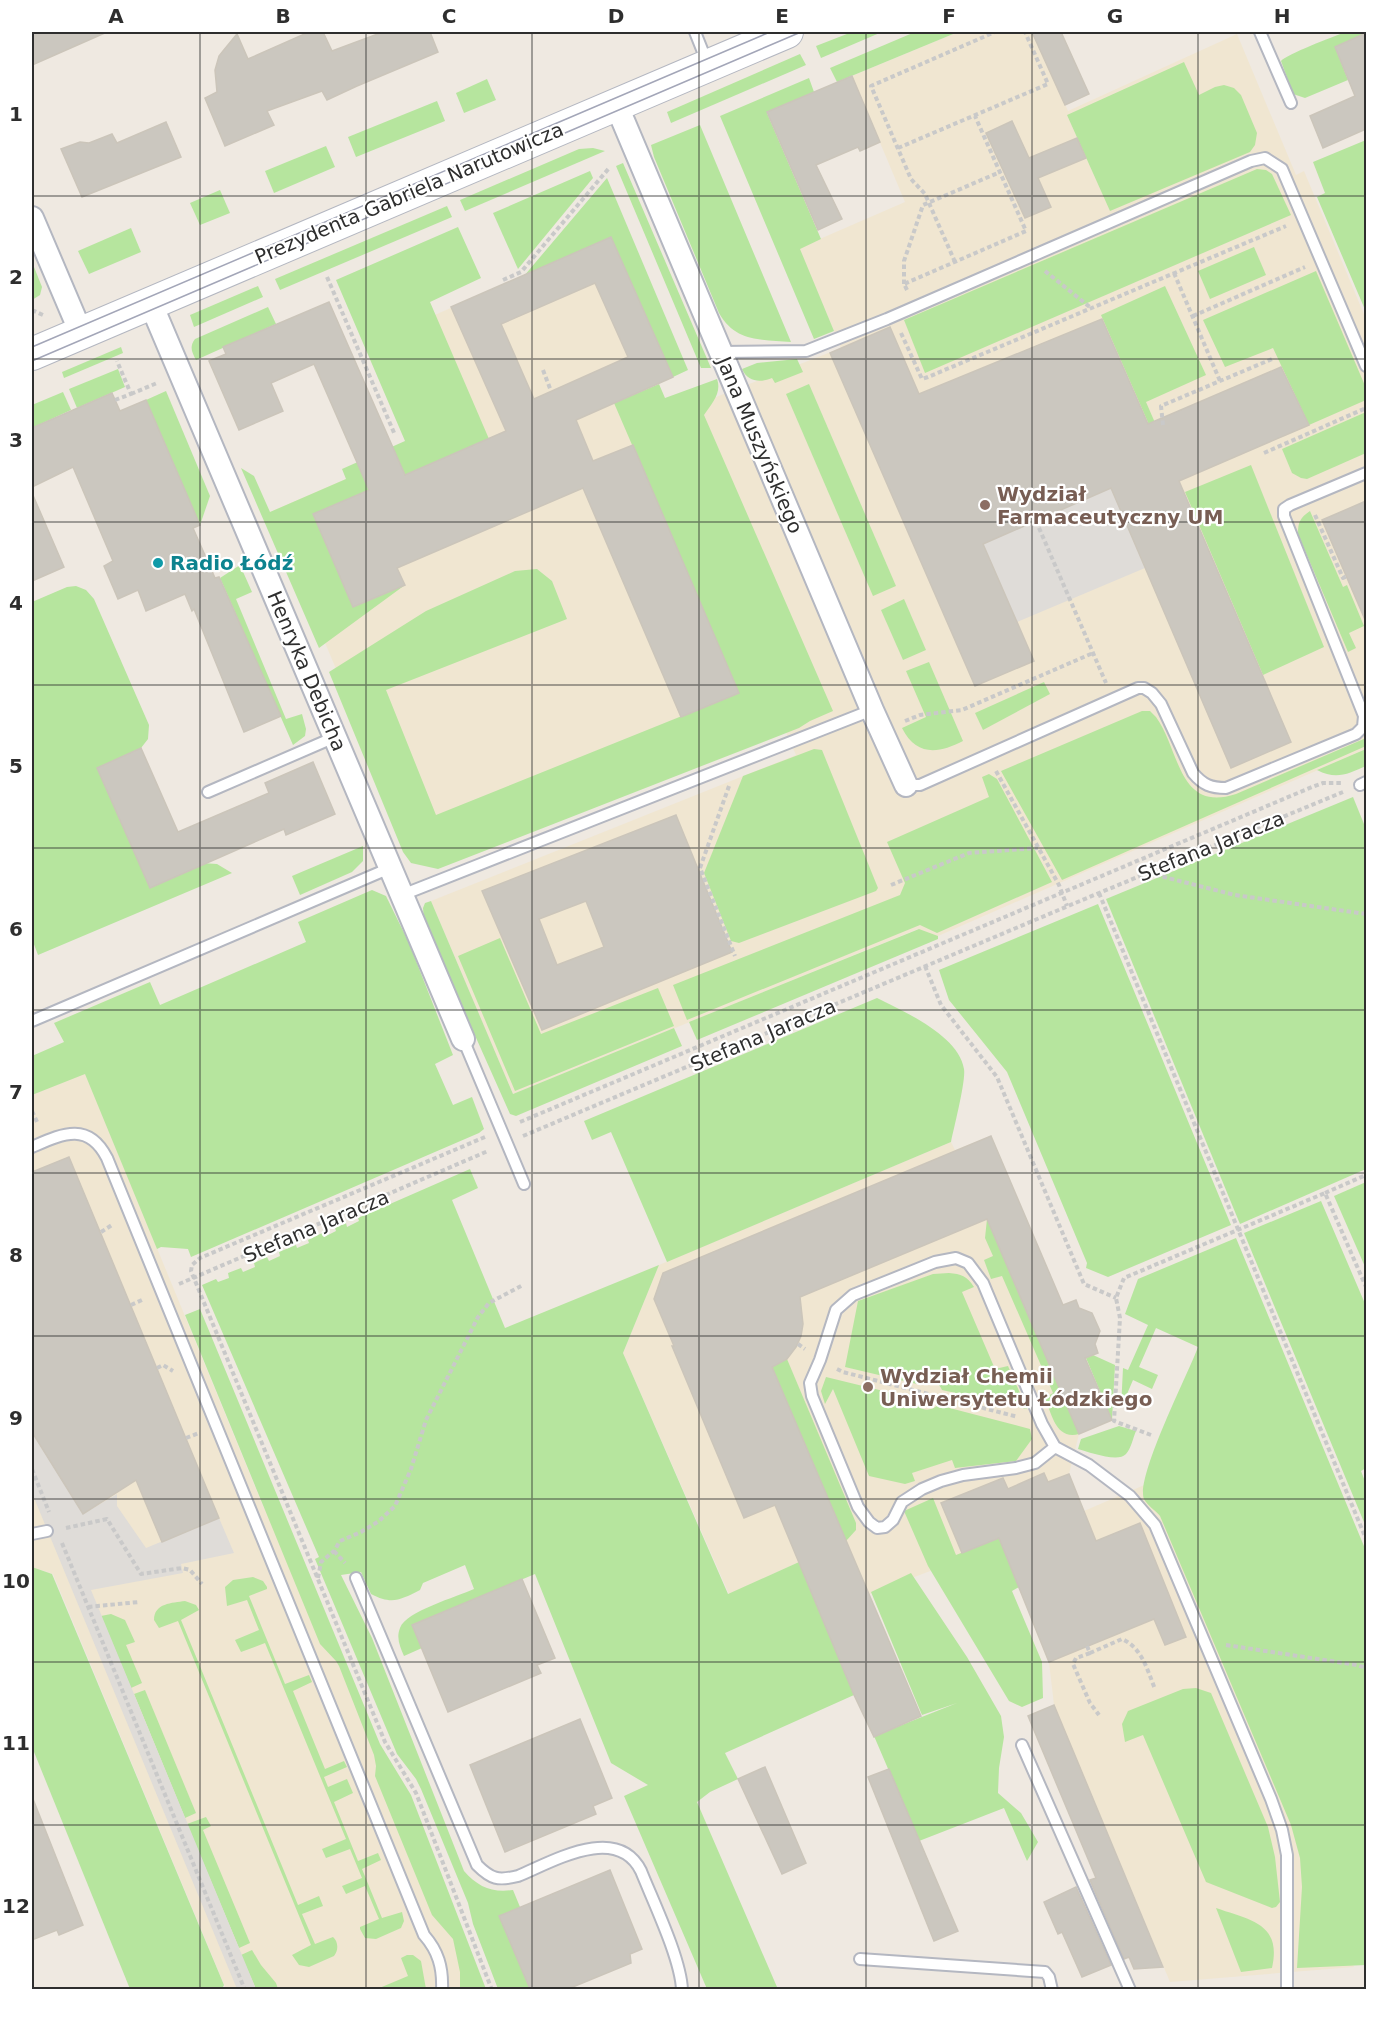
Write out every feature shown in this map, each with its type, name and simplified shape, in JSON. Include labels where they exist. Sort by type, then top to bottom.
[{"type":"street","name":"Prezydenta Gabriela Narutowicza","points":[[32,354],[787,32]]},
{"type":"street","name":"Jana Muszyńskiego","points":[[616,104],[872,710],[906,785]]},
{"type":"street","points":[[32,218],[81,333]]},
{"type":"street","name":"Henryka Debicha","points":[[151,303],[463,1039]]},
{"type":"lane","points":[[695,32],[708,65]]},
{"type":"lane","points":[[1260,32],[1290,103]]},
{"type":"lane","points":[[720,352],[806,351],[893,317],[1258,158],[1270,160],[1282,169],[1366,366]]},
{"type":"lane","points":[[906,785],[920,785],[1138,688],[1144,688],[1152,693],[1161,704],[1193,773],[1202,783],[1214,788],[1227,788],[1356,734],[1362,728],[1364,716],[1284,516],[1284,509],[1366,473]]},
{"type":"lane","points":[[402,895],[872,710]]},
{"type":"lane","points":[[208,792],[334,737]]},
{"type":"lane","points":[[32,1021],[390,868]]},
{"type":"lane","points":[[463,1039],[524,1184]]},
{"type":"lane","points":[[32,1147],[64,1134],[84,1135],[95,1140],[107,1158],[424,1935],[439,1956],[442,1989]]},
{"type":"lane","points":[[1055,1447],[1035,1463],[941,1480],[902,1502],[893,1520],[885,1527],[877,1528],[869,1522],[858,1507],[812,1396],[810,1383],[836,1310],[853,1295],[935,1262],[956,1258],[968,1263],[983,1283],[1041,1424],[1055,1447],[1089,1465],[1130,1496],[1151,1520],[1271,1799],[1285,1841],[1287,1989]]},
{"type":"lane","points":[[32,1534],[52,1530]]},
{"type":"lane","points":[[356,1578],[477,1865],[487,1875],[497,1879],[508,1879],[592,1847],[620,1851],[637,1863],[668,1939],[682,1989]]},
{"type":"lane","points":[[1022,1745],[1130,1989]]},
{"type":"lane","points":[[860,1959],[1045,1972],[1052,1989]]},
{"type":"path","points":[[955,262],[926,194],[911,179],[871,87],[995,32]]},
{"type":"path","points":[[898,148],[1048,84],[1025,32]]},
{"type":"path","points":[[904,284],[1026,231],[975,116]]},
{"type":"path","points":[[502,280],[521,272],[610,167]]},
{"type":"path","points":[[915,307],[904,284],[904,261],[923,205],[1000,172]]},
{"type":"path","points":[[893,317],[922,379],[1304,219]]},
{"type":"path","points":[[1028,258],[1091,308]]},
{"type":"path","points":[[1193,316],[1321,260]]},
{"type":"path","points":[[1174,273],[1220,381]]},
{"type":"path","points":[[327,277],[395,435]]},
{"type":"path","points":[[1163,425],[1161,406],[1272,359]]},
{"type":"path","points":[[117,361],[131,393]]},
{"type":"path","points":[[543,370],[551,391]]},
{"type":"path","points":[[115,400],[166,379]]},
{"type":"path","points":[[1264,453],[1366,408]]},
{"type":"path","points":[[1308,498],[1343,578],[1347,576]]},
{"type":"path","points":[[1036,521],[1114,699]]},
{"type":"path","points":[[882,731],[920,714],[962,710],[1093,652]]},
{"type":"path","points":[[984,756],[998,773],[1062,892],[1067,906]]},
{"type":"path","points":[[735,956],[700,868],[738,763]]},
{"type":"path","points":[[492,1989],[416,1793],[384,1742],[193,1278],[192,1265],[200,1258],[1312,787],[1335,782],[1364,783]]},
{"type":"path","name":"Stefana Jaracza","points":[[161,1292],[1147,872],[1364,783]]},
{"type":"path","points":[[891,885],[969,853],[1038,848]]},
{"type":"path","points":[[1147,872],[1234,895],[1366,914]]},
{"type":"path","points":[[1099,893],[1366,1538]]},
{"type":"path","points":[[925,966],[941,1005],[997,1077],[1084,1284],[1116,1298]]},
{"type":"path","points":[[1151,1435],[1114,1421],[1120,1318],[1116,1298],[1124,1278],[1366,1175]]},
{"type":"path","points":[[1325,1193],[1366,1287]]},
{"type":"path","points":[[317,1580],[321,1562],[334,1551],[340,1541],[379,1521],[395,1506],[411,1469],[426,1420],[478,1317],[489,1303],[523,1285]]},
{"type":"path","points":[[798,1344],[843,1372],[1041,1424]]},
{"type":"path","points":[[157,1368],[163,1365],[174,1372]]},
{"type":"path","points":[[32,1469],[52,1530],[88,1607],[245,1989]]},
{"type":"path","points":[[52,1530],[107,1519],[141,1574],[182,1568],[190,1570],[202,1584]]},
{"type":"path","points":[[88,1607],[139,1602]]},
{"type":"path","points":[[1099,1715],[1090,1703],[1073,1664],[1076,1658],[1122,1639],[1132,1644],[1140,1653],[1155,1689]]},
{"type":"path","points":[[1204,1643],[1259,1649],[1366,1668]]},
{"type":"path","points":[[1087,1646],[1090,1653]]},
{"type":"shaded area","points":[[958,32],[1032,32],[1068,111],[1237,34],[1296,175],[1304,171],[1366,319],[1366,749],[938,936],[918,929],[513,1094],[431,901],[796,755],[771,698],[411,847],[270,512],[412,450],[367,345],[611,237],[673,377],[651,386],[665,417],[841,348],[799,248],[905,202],[852,76]]},
{"type":"shaded area","points":[[1111,488],[1145,568],[1017,622],[983,544]]},
{"type":"shaded area","points":[[85,1073],[263,1506],[338,1655],[475,1989],[226,1989],[53,1574],[32,1567],[32,1095]]},
{"type":"shaded area","name":"Wydział Chemii Uniwersytetu Łódzkiego","points":[[991,1136],[1112,1420],[1079,1434],[1069,1474],[1084,1511],[1149,1483],[1354,1967],[1170,1982],[1054,1705],[1049,1662],[1001,1544],[820,1613],[799,1562],[729,1594],[623,1353],[659,1265],[951,1142],[955,1150]]},
{"type":"shaded area","points":[[32,1432],[83,1514],[117,1494],[117,1506],[146,1548],[219,1518],[234,1553],[181,1564],[183,1573],[91,1590],[256,1989],[237,1989],[32,1493]]},
{"type":"green space","points":[[852,32],[882,32],[821,58],[816,46]]},
{"type":"green space","points":[[915,32],[958,32],[837,82],[830,68]]},
{"type":"green space","points":[[1345,32],[1366,32],[1335,47],[1348,80],[1305,98],[1293,94],[1281,61]]},
{"type":"green space","points":[[800,54],[806,65],[671,123],[667,112]]},
{"type":"green space","points":[[1184,62],[1199,95],[1224,85],[1234,88],[1241,95],[1257,133],[1255,145],[1250,152],[1110,211],[1067,115]]},
{"type":"green space","points":[[809,78],[814,92],[767,113],[821,239],[800,249],[834,331],[814,339],[720,116]]},
{"type":"green space","points":[[487,79],[496,100],[464,113],[456,93]]},
{"type":"green space","points":[[437,101],[445,121],[356,157],[348,137]]},
{"type":"green space","points":[[700,125],[791,342],[741,335],[726,323],[719,313],[651,145]]},
{"type":"green space","points":[[1366,140],[1366,312],[1317,197],[1325,193],[1313,162]]},
{"type":"green space","points":[[326,146],[335,167],[274,193],[265,171]]},
{"type":"green space","points":[[593,148],[605,151],[465,211],[460,200],[579,149]]},
{"type":"green space","points":[[623,163],[711,368],[701,368],[616,166]]},
{"type":"green space","points":[[1257,169],[1266,170],[1272,174],[1291,215],[925,373],[904,320]]},
{"type":"green space","points":[[590,171],[593,178],[518,269],[493,213]]},
{"type":"green space","points":[[607,178],[688,370],[673,377],[611,237],[524,276]]},
{"type":"green space","points":[[220,190],[230,213],[200,225],[190,203]]},
{"type":"green space","points":[[447,206],[452,217],[280,290],[275,279]]},
{"type":"green space","points":[[458,227],[481,278],[430,302],[489,439],[314,514],[353,607],[405,585],[319,648],[241,468],[254,476],[270,512],[346,479],[342,469],[405,441],[336,280]]},
{"type":"green space","points":[[131,228],[141,252],[89,274],[78,251]]},
{"type":"green space","points":[[1254,247],[1266,275],[1210,299],[1198,271]]},
{"type":"green space","points":[[32,262],[42,287],[40,295],[32,300]]},
{"type":"green space","points":[[1316,271],[1366,388],[1366,400],[1309,425],[1273,348],[1225,367],[1203,320]]},
{"type":"green space","points":[[258,286],[263,297],[194,327],[190,315]]},
{"type":"green space","points":[[1165,286],[1206,375],[1146,402],[1156,425],[1150,427],[1101,315]]},
{"type":"green space","points":[[268,307],[276,324],[196,360],[192,352],[195,339]]},
{"type":"green space","points":[[121,347],[123,353],[64,378],[62,372]]},
{"type":"green space","points":[[797,359],[803,372],[775,383],[772,378],[763,381],[751,379],[742,369],[757,363]]},
{"type":"green space","points":[[118,369],[125,387],[77,408],[69,389]]},
{"type":"green space","points":[[717,379],[717,393],[704,415],[833,711],[799,728],[438,869],[411,863],[403,852],[329,672],[426,611],[515,571],[537,569],[552,581],[567,619],[386,690],[436,815],[739,693],[614,403],[659,384],[665,398]]},
{"type":"green space","points":[[809,384],[896,586],[873,596],[786,394]]},
{"type":"green space","points":[[166,391],[210,496],[200,525],[146,400]]},
{"type":"green space","points":[[63,392],[71,410],[32,428],[32,405]]},
{"type":"green space","points":[[1366,412],[1366,453],[1307,479],[1292,473],[1282,449]]},
{"type":"green space","points":[[1251,465],[1324,647],[1263,675],[1185,492]]},
{"type":"green space","points":[[1310,511],[1343,587],[1347,585],[1364,626],[1349,633],[1356,648],[1348,652],[1298,534],[1300,521]]},
{"type":"green space","points":[[240,565],[252,592],[236,599],[286,719],[302,714],[306,729],[305,736],[293,745],[220,578]]},
{"type":"green space","points":[[76,586],[86,590],[94,599],[149,725],[148,739],[141,748],[97,768],[150,887],[202,863],[217,864],[232,873],[38,955],[32,939],[32,602],[67,587]]},
{"type":"green space","points":[[904,599],[926,650],[903,660],[881,610]]},
{"type":"green space","points":[[929,662],[963,741],[936,750],[928,750],[914,744],[902,728],[926,717],[906,671]]},
{"type":"green space","points":[[1044,682],[1050,694],[983,730],[975,713]]},
{"type":"green space","points":[[1142,711],[1150,711],[1156,717],[1183,775],[1192,787],[1202,795],[1217,798],[1236,794],[1366,738],[1366,746],[1062,880],[1001,771]]},
{"type":"green space","points":[[814,749],[822,750],[878,888],[876,891],[739,943],[731,941],[704,873],[743,776]]},
{"type":"green space","points":[[1366,749],[1366,766],[1360,769],[1336,775],[1317,770]]},
{"type":"green space","points":[[989,774],[997,779],[1052,882],[937,933],[920,925],[687,1020],[673,985],[900,895],[905,883],[887,842],[989,797],[982,777]]},
{"type":"green space","points":[[1353,797],[1366,829],[1366,1169],[1240,1224],[1106,899]]},
{"type":"green space","points":[[363,846],[363,861],[352,872],[300,895],[292,876]]},
{"type":"green space","points":[[372,890],[386,896],[409,943],[453,1055],[435,1064],[453,1105],[472,1097],[484,1129],[191,1257],[188,1249],[161,1247],[157,1249],[85,1074],[32,1095],[32,1056],[64,1042],[54,1023],[150,982],[160,1005],[306,942],[298,922]]},
{"type":"green space","points":[[431,901],[513,1094],[674,1028],[682,1046],[516,1116],[510,1114],[424,921],[423,908],[425,903]]},
{"type":"green space","points":[[1098,904],[1231,1225],[1108,1277],[1086,1268],[1087,1263],[1007,1072],[949,1000],[939,970]]},
{"type":"green space","points":[[919,929],[938,936],[938,939],[697,1040],[689,1022]]},
{"type":"green space","points":[[500,938],[541,1034],[658,988],[674,1026],[515,1091],[458,956]]},
{"type":"green space","points":[[877,998],[929,1026],[952,1046],[960,1057],[964,1075],[951,1142],[667,1262],[611,1132],[592,1140],[584,1121]]},
{"type":"green space","points":[[470,1169],[478,1188],[452,1200],[505,1328],[659,1265],[623,1353],[728,1594],[799,1562],[854,1695],[725,1753],[738,1779],[710,1792],[697,1802],[777,1987],[756,1990],[707,1989],[624,1796],[648,1785],[611,1763],[535,1574],[412,1625],[422,1648],[404,1656],[398,1635],[404,1622],[422,1610],[474,1589],[465,1565],[423,1583],[420,1590],[396,1600],[371,1594],[361,1572],[341,1575],[372,1638],[464,1871],[486,1888],[498,1891],[513,1890],[520,1907],[500,1916],[530,1989],[498,1989],[473,1924],[468,1903],[421,1789],[397,1754],[315,1559],[319,1557],[202,1285],[216,1279],[218,1282],[229,1278],[228,1273],[241,1268],[243,1272],[255,1267],[254,1263],[267,1257],[269,1261],[280,1256],[279,1252],[296,1245],[297,1248],[309,1243],[308,1240],[322,1233],[324,1237],[336,1231],[335,1228],[346,1223],[347,1227],[359,1221],[358,1218]]},
{"type":"green space","points":[[1366,1182],[1366,1269],[1334,1196]]},
{"type":"green space","points":[[1321,1201],[1366,1306],[1366,1468],[1361,1471],[1366,1484],[1366,1527],[1244,1233]]},
{"type":"green space","points":[[987,1219],[1079,1434],[1065,1433],[1056,1425],[1045,1398],[1053,1393],[1002,1276],[991,1279],[984,1260],[993,1256],[985,1238]]},
{"type":"green space","points":[[1236,1238],[1366,1551],[1366,1965],[1297,1968],[1302,1887],[1300,1858],[1291,1825],[1160,1516],[1144,1499],[1143,1487],[1147,1470],[1164,1424],[1198,1347],[1156,1328],[1139,1367],[1158,1375],[1152,1389],[1133,1380],[1121,1408],[1123,1368],[1128,1370],[1148,1325],[1125,1314],[1138,1279]]},
{"type":"green space","points":[[949,1273],[963,1276],[974,1287],[962,1292],[995,1369],[1008,1366],[1027,1409],[942,1390],[937,1383],[928,1379],[917,1384],[845,1367],[858,1301],[933,1274]]},
{"type":"green space","points":[[200,1309],[380,1744],[411,1795],[486,1989],[460,1989],[460,1972],[453,1939],[432,1915],[375,1776],[374,1755],[339,1666],[320,1644],[185,1315]]},
{"type":"green space","points":[[1093,1355],[1115,1365],[1112,1420],[1086,1358]]},
{"type":"green space","points":[[787,1359],[856,1523],[856,1530],[846,1541],[772,1367]]},
{"type":"green space","points":[[826,1377],[912,1398],[923,1409],[927,1410],[938,1405],[1030,1429],[1032,1439],[1016,1461],[955,1468],[952,1460],[912,1473],[915,1481],[905,1484],[869,1476],[833,1389],[825,1404],[821,1391]]},
{"type":"green space","points":[[1119,1426],[1136,1431],[1126,1454],[1117,1457],[1103,1456],[1078,1449],[1081,1439]]},
{"type":"green space","points":[[933,1498],[956,1555],[999,1538],[1019,1587],[1012,1591],[1042,1662],[1043,1698],[1022,1707],[1009,1701],[928,1566],[904,1511]]},
{"type":"green space","points":[[32,1567],[52,1574],[224,1985],[222,1989],[130,1989],[32,1747]]},
{"type":"green space","points":[[911,1573],[967,1657],[1001,1716],[1004,1737],[998,1793],[1021,1813],[1038,1842],[1027,1861],[1004,1808],[919,1841],[874,1736],[957,1703],[922,1715],[871,1592]]},
{"type":"green space","points":[[253,1577],[263,1581],[267,1587],[249,1596],[285,1684],[309,1675],[312,1682],[293,1691],[325,1769],[344,1761],[347,1767],[324,1777],[328,1787],[347,1779],[353,1793],[334,1802],[358,1861],[378,1853],[381,1860],[362,1869],[382,1918],[402,1912],[404,1921],[401,1928],[376,1939],[365,1938],[360,1929],[379,1919],[365,1886],[346,1894],[342,1886],[362,1878],[350,1849],[326,1858],[322,1849],[346,1839],[265,1643],[241,1652],[235,1640],[259,1630],[247,1600],[227,1606],[225,1587],[233,1580]]},
{"type":"green space","points":[[185,1601],[196,1605],[199,1610],[181,1620],[298,1905],[319,1896],[323,1906],[302,1914],[315,1944],[333,1937],[337,1943],[334,1956],[309,1967],[299,1965],[292,1955],[311,1945],[178,1621],[159,1628],[154,1620],[160,1607]]},
{"type":"green space","points":[[111,1614],[125,1620],[135,1642],[126,1645],[142,1683],[131,1688],[101,1616]]},
{"type":"green space","points":[[1196,1688],[1211,1693],[1268,1827],[1275,1857],[1280,1902],[1276,1907],[1272,1908],[1206,1882],[1143,1735],[1125,1742],[1122,1724],[1128,1711],[1183,1689]]},
{"type":"green space","points":[[145,1690],[196,1813],[185,1818],[134,1694]]},
{"type":"green space","points":[[206,1817],[211,1826],[203,1830],[250,1943],[239,1948],[187,1824]]},
{"type":"green space","points":[[1216,1908],[1251,1920],[1268,1932],[1274,1953],[1272,1968],[1241,1972]]},
{"type":"green space","points":[[252,1950],[278,1989],[256,1989],[241,1955]]},
{"type":"green space","points":[[413,1955],[421,1961],[426,1989],[377,1989],[408,1976],[401,1958]]},
{"type":"building","points":[[32,32],[107,32],[32,65]]},
{"type":"building","points":[[309,32],[323,32],[332,51],[383,32],[430,32],[438,52],[327,100],[322,91],[267,111],[274,125],[225,146],[205,98],[217,92],[215,70],[219,56],[237,34],[248,59]]},
{"type":"building","points":[[1032,32],[1061,32],[1089,94],[1065,105]]},
{"type":"building","points":[[1366,33],[1366,129],[1323,148],[1310,116],[1355,96],[1335,47]]},
{"type":"building","points":[[852,76],[880,142],[860,151],[858,147],[816,165],[842,219],[818,230],[767,112]]},
{"type":"building","points":[[1012,121],[1029,158],[1077,138],[1086,158],[1038,178],[1051,207],[1025,218],[986,133]]},
{"type":"building","points":[[166,122],[181,157],[82,197],[61,149],[80,142],[89,143],[112,134],[117,143]]},
{"type":"building","points":[[611,237],[673,377],[576,420],[593,461],[633,445],[739,693],[681,717],[583,488],[397,568],[405,585],[353,607],[313,514],[369,490],[314,364],[271,383],[283,411],[239,430],[209,361],[226,354],[223,347],[329,302],[405,475],[506,431],[451,307]],"holes":[[[595,283],[628,357],[534,399],[501,324]]]},
{"type":"building","points":[[1102,319],[1148,424],[1281,367],[1309,425],[1179,481],[1291,742],[1231,768],[1111,488],[983,544],[1034,661],[975,686],[830,353],[890,327],[919,394]]},
{"type":"building","name":"Radio Łódź","points":[[112,393],[120,411],[146,400],[200,525],[193,528],[215,578],[219,577],[281,716],[244,732],[194,609],[192,611],[185,594],[146,611],[138,590],[118,599],[104,566],[113,561],[73,467],[32,487],[32,428]]},
{"type":"building","points":[[32,493],[64,567],[32,581]]},
{"type":"building","points":[[1366,501],[1366,622],[1322,520]]},
{"type":"building","points":[[141,748],[178,832],[269,793],[265,783],[313,762],[335,814],[286,835],[284,829],[150,888],[97,768]]},
{"type":"building","points":[[676,815],[732,952],[542,1030],[482,891]],"holes":[[[586,901],[604,947],[557,965],[539,919]]]},
{"type":"building","points":[[991,1136],[1063,1305],[1076,1300],[1079,1308],[1092,1313],[1100,1331],[1095,1344],[1098,1353],[1085,1358],[1112,1420],[1079,1434],[987,1219],[800,1297],[803,1324],[801,1336],[787,1359],[772,1367],[921,1716],[874,1737],[854,1695],[775,1505],[744,1518],[654,1299],[663,1273]]},
{"type":"building","points":[[69,1157],[219,1518],[162,1542],[136,1480],[83,1514],[32,1432],[32,1172]]},
{"type":"building","points":[[1044,1473],[1048,1482],[1069,1474],[1096,1541],[1140,1523],[1186,1637],[1165,1645],[1154,1619],[1049,1662],[999,1538],[962,1553],[941,1503],[1003,1478],[1008,1489]]},
{"type":"building","points":[[522,1579],[555,1658],[537,1665],[541,1673],[448,1712],[412,1625]]},
{"type":"building","points":[[1054,1705],[1163,1967],[1134,1969],[1129,1957],[1124,1959],[1090,1880],[1096,1878],[1028,1716]]},
{"type":"building","points":[[580,1719],[612,1798],[593,1806],[596,1814],[505,1852],[470,1765]]},
{"type":"building","points":[[765,1767],[806,1863],[782,1874],[738,1779]]},
{"type":"building","points":[[889,1769],[958,1931],[934,1941],[868,1777]]},
{"type":"building","points":[[33,1799],[83,1925],[59,1935],[57,1930],[32,1940]]},
{"type":"building","points":[[610,1870],[642,1949],[630,1954],[631,1963],[568,1989],[530,1989],[499,1916]]},
{"type":"building","points":[[1076,1887],[1111,1965],[1082,1977],[1062,1932],[1058,1934],[1044,1902]]},
{"type":"tram line","points":[[32,347],[770,32]]},
{"type":"tram line","points":[[32,361],[801,32]]},
{"type":"place","name":"Wydział Farmaceutyczny UM","points":[[985,505]]},
{"type":"place","name":"Radio Łódź","points":[[158,563]]},
{"type":"place","name":"Wydział Chemii Uniwersytetu Łódzkiego","points":[[868,1387]]}]
